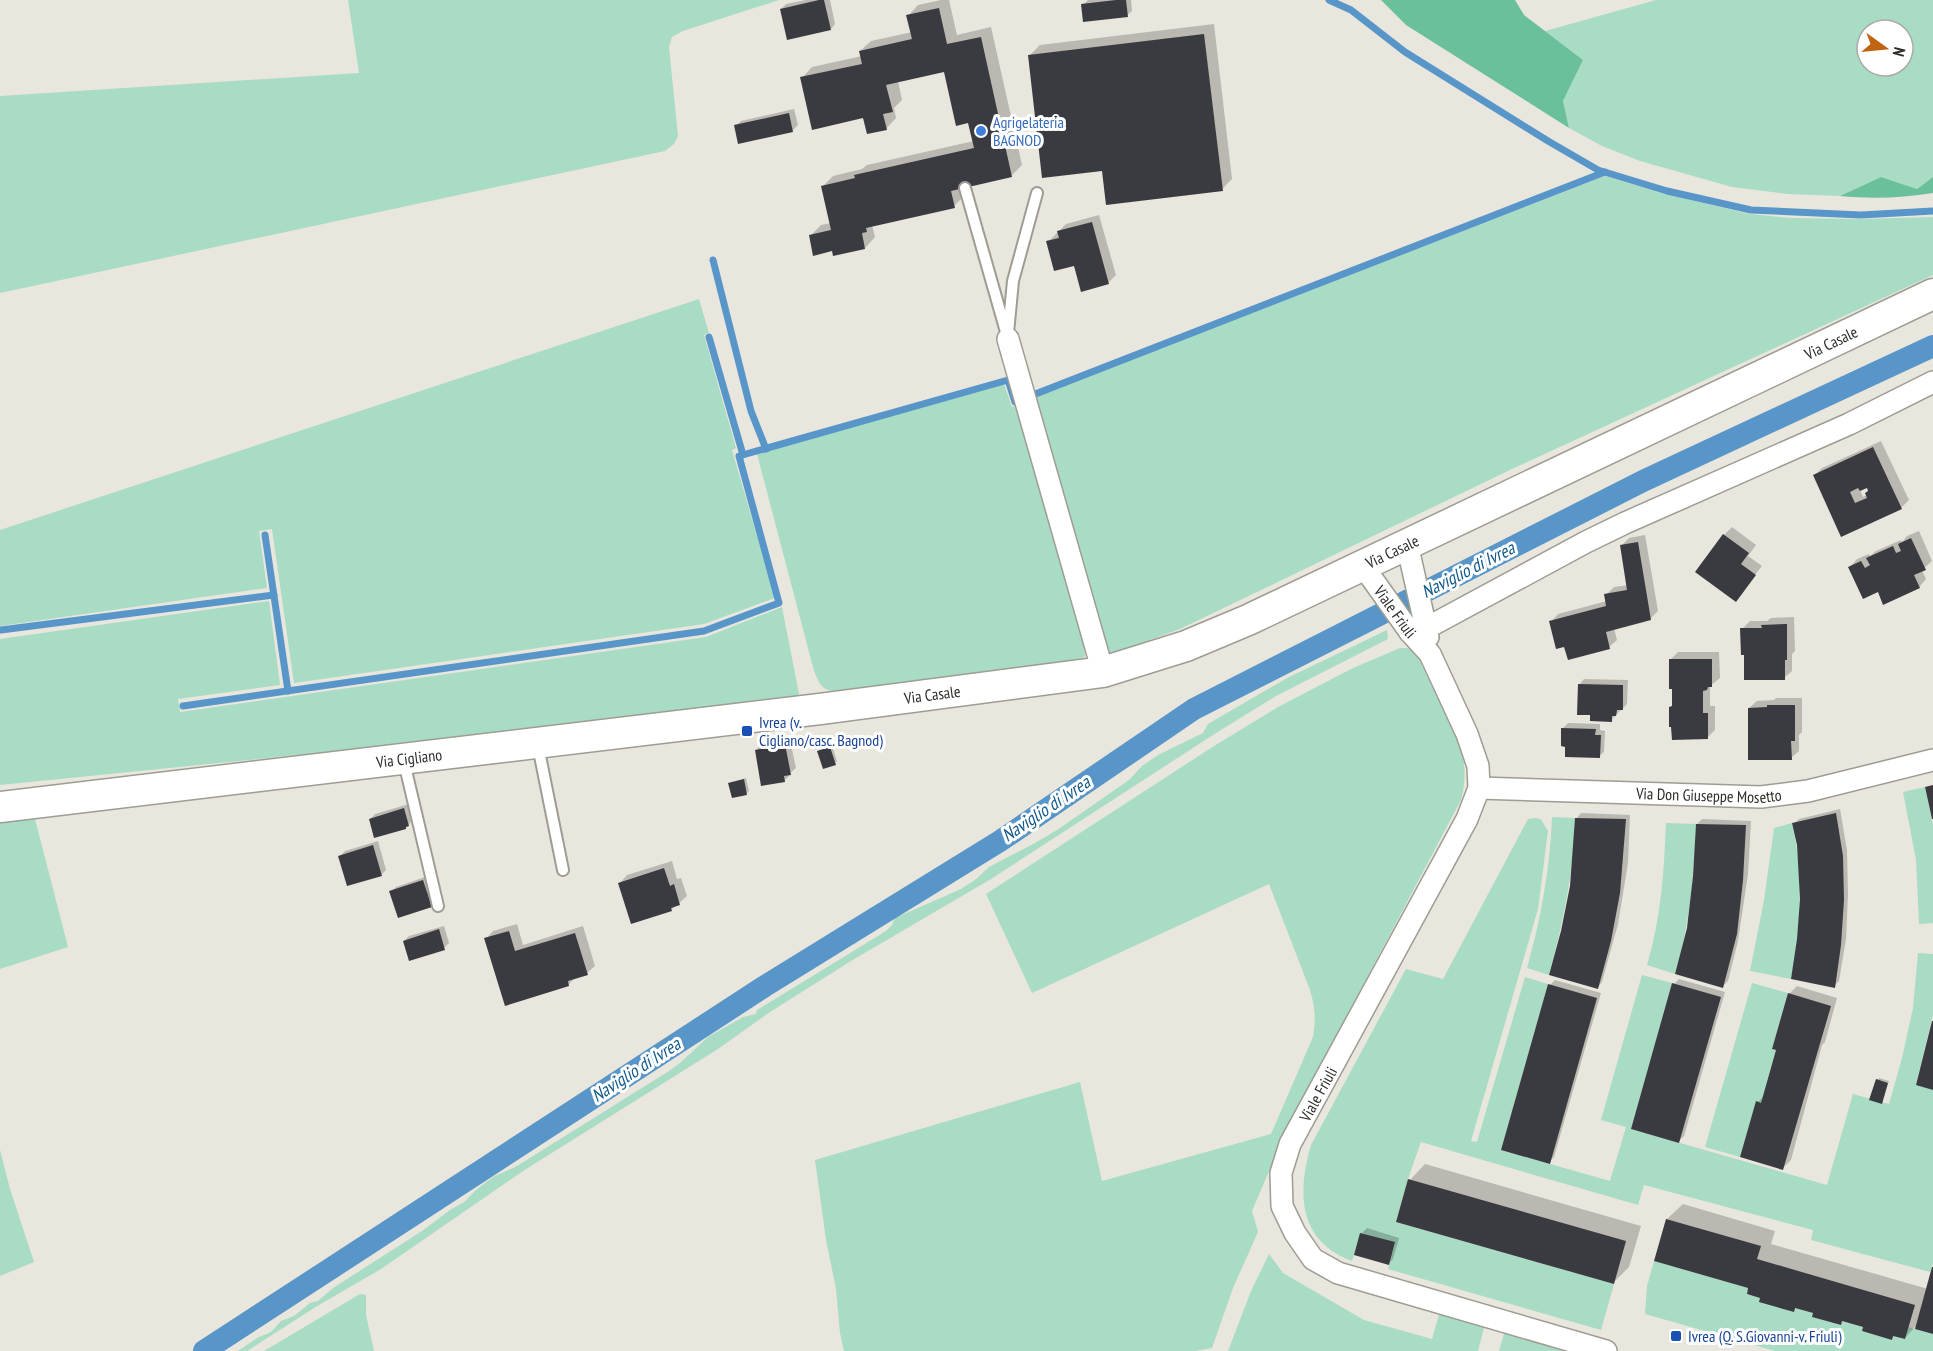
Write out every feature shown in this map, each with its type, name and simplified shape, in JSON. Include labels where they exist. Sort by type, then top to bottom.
[{"type":"main road","name":"Via Casale","points":[[820,709],[1102,672],[1186,646],[1248,620],[1371,577],[1407,544],[1933,294]]},
{"type":"main road","name":"Via Cigliano","points":[[0,807],[820,709]]},
{"type":"street","points":[[1008,339],[1102,672]]},
{"type":"street","points":[[1418,628],[1434,624],[1625,523],[1849,424],[1933,382]]},
{"type":"street","name":"Viale Friuli","points":[[1407,544],[1418,628]]},
{"type":"street","name":"Viale Friuli","points":[[1371,577],[1418,628],[1473,749],[1478,766],[1479,788],[1467,819],[1290,1144],[1281,1173],[1282,1206],[1295,1233],[1313,1259],[1338,1273],[1606,1351]]},
{"type":"street","name":"Via Don Giuseppe Mosetto","points":[[1479,788],[1761,797],[1808,791],[1933,760]]},
{"type":"lane","points":[[965,188],[1008,339]]},
{"type":"lane","points":[[1008,339],[1013,281],[1037,193]]},
{"type":"lane","points":[[537,743],[563,870]]},
{"type":"lane","points":[[404,759],[438,906]]},
{"type":"green space","points":[[348,0],[779,0],[683,31],[672,37],[669,47],[678,136],[674,144],[665,151],[0,293],[0,96],[359,73]]},
{"type":"green space","points":[[1381,0],[1515,0],[1524,15],[1583,60],[1563,101],[1569,128],[1406,25]]},
{"type":"green space","points":[[1656,0],[1933,0],[1933,177],[1917,189],[1881,177],[1840,196],[1787,194],[1732,187],[1640,161],[1602,146],[1569,128],[1563,101],[1583,60],[1545,31]]},
{"type":"green space","points":[[1605,176],[1665,194],[1750,214],[1791,218],[1933,217],[1933,275],[1512,469],[1180,629],[1111,654],[1108,653],[1034,397]]},
{"type":"green space","points":[[1881,177],[1917,189],[1933,177],[1933,193],[1887,198],[1840,196]]},
{"type":"green space","points":[[699,299],[709,333],[704,335],[736,448],[732,450],[775,598],[704,624],[294,683],[272,529],[259,531],[267,588],[0,626],[0,530]]},
{"type":"green space","points":[[1004,384],[1012,407],[1019,404],[1084,642],[1085,657],[1066,663],[844,694],[824,688],[814,671],[757,454]]},
{"type":"green space","points":[[269,601],[280,685],[178,699],[180,712],[706,637],[782,607],[799,694],[793,701],[628,722],[0,785],[0,639]]},
{"type":"green space","points":[[1387,630],[1388,639],[1276,696],[1216,733],[991,879],[851,961],[770,1012],[718,1049],[523,1171],[381,1269],[247,1351],[238,1351],[271,1332],[281,1321],[294,1316],[310,1303],[318,1301],[333,1288],[422,1231],[464,1202],[493,1177],[517,1166],[669,1071],[708,1037],[743,1017],[756,1014],[757,1010],[886,931],[895,918],[961,889],[989,867],[1057,830],[1129,780],[1142,766],[1158,755],[1203,733],[1208,724],[1287,678]]},
{"type":"green space","points":[[1400,648],[1408,648],[1416,653],[1460,745],[1465,772],[1461,800],[1279,1148],[1252,1211],[1258,1232],[1233,1288],[1212,1348],[1195,1351],[844,1351],[815,1160],[1080,1082],[1102,1181],[1271,1134],[1313,1037],[1315,1019],[1310,990],[1269,884],[1032,993],[986,894],[1278,707],[1353,668]]},
{"type":"green space","points":[[1925,787],[1933,825],[1933,923],[1919,924],[1916,860],[1903,792]]},
{"type":"green space","points":[[1552,817],[1575,818],[1567,897],[1549,975],[1527,968],[1544,893]]},
{"type":"green space","points":[[35,819],[68,947],[0,969],[0,823]]},
{"type":"green space","points":[[1528,819],[1541,819],[1548,831],[1538,909],[1471,1141],[1477,1142],[1525,977],[1548,984],[1501,1150],[1610,1181],[1626,1127],[1601,1120],[1642,975],[1672,983],[1631,1129],[1827,1185],[1853,1094],[1889,1104],[1913,1008],[1918,953],[1933,954],[1933,1015],[1916,1084],[1933,1090],[1933,1263],[1930,1272],[1811,1240],[1813,1230],[1644,1185],[1638,1205],[1421,1142],[1396,1222],[1614,1284],[1601,1330],[1388,1269],[1395,1243],[1361,1233],[1352,1261],[1334,1252],[1321,1241],[1306,1213],[1304,1198],[1304,1181],[1311,1145],[1406,969],[1443,979]]},
{"type":"green space","points":[[1666,823],[1696,824],[1690,899],[1675,974],[1647,965],[1659,913]]},
{"type":"green space","points":[[1792,823],[1796,842],[1800,901],[1791,979],[1750,971],[1764,900],[1774,828]]},
{"type":"green space","points":[[1752,983],[1788,993],[1772,1049],[1776,1050],[1761,1103],[1756,1102],[1740,1157],[1705,1147]]},
{"type":"green space","points":[[0,1150],[34,1262],[0,1276]]},
{"type":"green space","points":[[1269,1254],[1283,1273],[1364,1320],[1432,1339],[1440,1311],[1485,1324],[1478,1351],[1228,1351],[1251,1291]]},
{"type":"green space","points":[[1654,1261],[1748,1288],[1747,1294],[1813,1313],[1812,1317],[1840,1325],[1842,1321],[1863,1327],[1862,1331],[1892,1340],[1893,1336],[1905,1339],[1908,1327],[1933,1334],[1933,1351],[1775,1351],[1645,1314],[1647,1286]]},
{"type":"green space","points":[[360,1294],[366,1295],[366,1315],[374,1351],[264,1351]]},
{"type":"green space","points":[[1506,1327],[1591,1351],[1499,1351]]},
{"type":"building","points":[[824,0],[831,30],[787,40],[780,9]]},
{"type":"building","points":[[1126,0],[1128,17],[1083,22],[1081,4]]},
{"type":"building","points":[[939,8],[947,44],[981,37],[1012,177],[951,191],[955,208],[866,228],[867,232],[862,233],[865,249],[833,256],[832,251],[813,256],[809,235],[831,230],[821,186],[855,178],[854,175],[974,148],[968,123],[956,126],[944,72],[886,85],[893,112],[883,114],[887,130],[867,134],[863,118],[812,130],[800,77],[862,64],[859,51],[912,39],[906,15]]},
{"type":"building","points":[[1204,34],[1223,191],[1106,205],[1102,171],[1042,178],[1028,55]]},
{"type":"building","points":[[789,113],[793,132],[738,144],[734,125]]},
{"type":"building","points":[[1092,222],[1109,284],[1081,292],[1074,266],[1054,271],[1046,241],[1059,238],[1057,231]]},
{"type":"building","points":[[1873,447],[1902,509],[1841,537],[1813,475]],"holes":[[[1858,488],[1860,491],[1867,488],[1868,491],[1865,493],[1867,498],[1855,503],[1850,492]]]},
{"type":"building","points":[[1723,534],[1749,553],[1741,564],[1756,575],[1736,602],[1695,572]]},
{"type":"building","points":[[1911,538],[1926,570],[1914,575],[1920,588],[1883,605],[1878,592],[1863,599],[1848,567],[1861,561],[1865,568],[1870,565],[1866,558],[1893,546],[1896,553],[1901,551],[1898,544]]},
{"type":"building","points":[[1638,542],[1651,620],[1606,632],[1610,649],[1568,660],[1564,647],[1556,649],[1549,621],[1606,606],[1604,594],[1627,590],[1620,545]]},
{"type":"building","points":[[1787,624],[1785,680],[1744,680],[1744,655],[1741,655],[1740,628],[1762,628],[1761,625]]},
{"type":"building","points":[[1669,659],[1712,659],[1712,687],[1703,691],[1703,713],[1708,713],[1708,739],[1672,740],[1671,727],[1669,727],[1672,689],[1669,689]]},
{"type":"building","points":[[1578,684],[1623,685],[1623,710],[1617,710],[1616,716],[1612,716],[1612,722],[1590,721],[1590,715],[1577,715]]},
{"type":"building","points":[[1767,705],[1795,705],[1795,741],[1791,741],[1792,760],[1748,760],[1748,708],[1767,707]]},
{"type":"building","points":[[1561,728],[1596,729],[1595,735],[1601,735],[1600,758],[1565,757],[1565,747],[1561,746]]},
{"type":"building","points":[[785,744],[791,775],[784,776],[785,782],[761,786],[755,750]]},
{"type":"building","points":[[830,747],[836,765],[823,769],[817,751]]},
{"type":"building","points":[[744,779],[747,795],[732,798],[728,783]]},
{"type":"building","points":[[1933,785],[1933,819],[1932,819],[1925,787]]},
{"type":"building","points":[[404,808],[409,826],[406,829],[374,838],[369,819]]},
{"type":"building","points":[[1836,813],[1843,856],[1844,900],[1835,988],[1791,979],[1800,899],[1797,845],[1792,823]]},
{"type":"building","points":[[1575,818],[1626,819],[1620,893],[1611,941],[1598,989],[1549,975],[1570,886]]},
{"type":"building","points":[[1696,824],[1746,825],[1737,934],[1723,988],[1675,974],[1687,928]]},
{"type":"building","points":[[373,845],[382,876],[347,886],[338,856]]},
{"type":"building","points":[[664,868],[670,886],[674,884],[680,905],[671,908],[672,911],[631,924],[618,883]]},
{"type":"building","points":[[423,880],[432,907],[398,918],[389,891]]},
{"type":"building","points":[[439,929],[445,950],[409,961],[403,941]]},
{"type":"building","points":[[509,931],[515,951],[575,933],[588,975],[568,981],[569,986],[505,1006],[484,938]]},
{"type":"building","points":[[1672,983],[1721,997],[1679,1143],[1631,1129]]},
{"type":"building","points":[[1548,984],[1597,998],[1550,1164],[1501,1150]]},
{"type":"building","points":[[1788,993],[1831,1006],[1783,1170],[1740,1157],[1756,1101],[1761,1103],[1776,1050],[1772,1049]]},
{"type":"building","points":[[1933,1021],[1933,1090],[1916,1085]]},
{"type":"building","points":[[1876,1079],[1888,1083],[1882,1104],[1869,1100]]},
{"type":"building","points":[[1408,1179],[1626,1241],[1614,1284],[1396,1222]]},
{"type":"building","points":[[1666,1219],[1761,1246],[1757,1259],[1915,1305],[1905,1339],[1893,1336],[1892,1340],[1862,1331],[1863,1327],[1842,1321],[1841,1325],[1812,1317],[1813,1313],[1795,1308],[1794,1312],[1759,1302],[1760,1298],[1747,1294],[1748,1288],[1654,1261]]},
{"type":"building","points":[[1360,1233],[1395,1242],[1389,1265],[1354,1255]]},
{"type":"building","points":[[1933,1267],[1933,1334],[1915,1329]]},
{"type":"waterway","points":[[1329,0],[1351,10],[1405,52],[1598,170],[1667,191],[1751,210],[1861,215],[1933,211]]},
{"type":"waterway","points":[[183,706],[704,631],[779,603],[739,456],[1008,380],[1015,402],[1605,172]]},
{"type":"waterway","points":[[713,260],[751,411],[766,449]]},
{"type":"waterway","points":[[709,337],[743,455]]},
{"type":"waterway","name":"Naviglio di Ivrea","points":[[204,1351],[765,986],[1000,841],[1194,709],[1643,481],[1933,346]]},
{"type":"waterway","points":[[265,535],[288,691]]},
{"type":"waterway","points":[[1,630],[274,595]]},
{"type":"place","name":"Agrigelateria BAGNOD","points":[[981,131]]},
{"type":"place","name":"Ivrea (v. Cigliano/casc. Bagnod)","points":[[747,731]]},
{"type":"place","name":"Ivrea (Q. S.Giovanni-v. Friuli)","points":[[1676,1336]]}]
